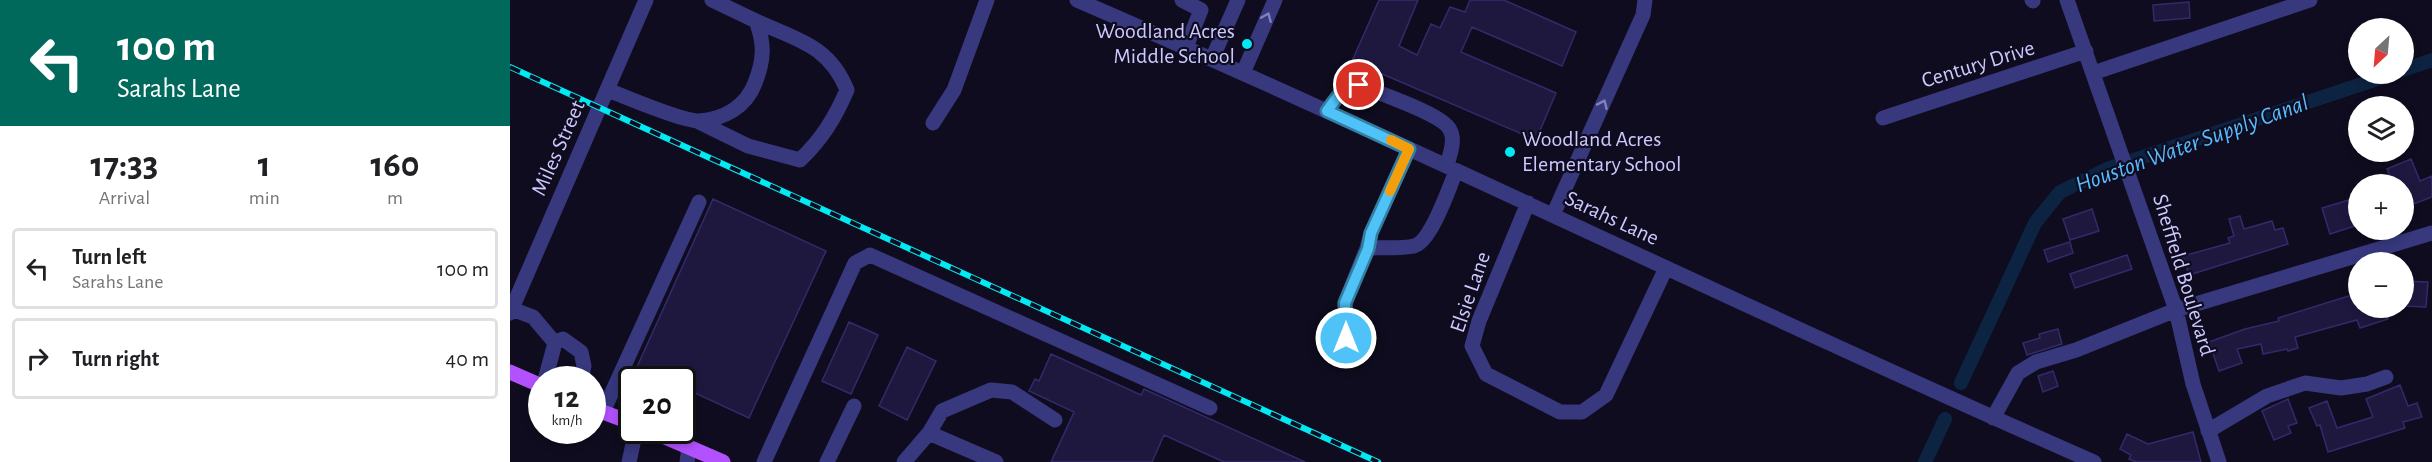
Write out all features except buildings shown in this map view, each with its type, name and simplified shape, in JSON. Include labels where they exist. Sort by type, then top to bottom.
[{"type":"main road","points":[[510,372],[528,380]]},
{"type":"main road","points":[[672,444],[688,454],[723,462]]},
{"type":"street","name":"Miles Street","points":[[511,311],[646,0]]},
{"type":"street","points":[[608,90],[636,102],[697,121],[748,146],[800,160],[818,142],[835,118],[847,90],[840,72],[824,53],[712,0]]},
{"type":"street","points":[[933,123],[954,90],[987,0]]},
{"type":"street","name":"Sarahs Lane","points":[[1077,0],[1244,73],[1993,418],[2094,462]]},
{"type":"street","points":[[1182,0],[1202,5],[1186,47]]},
{"type":"street","points":[[1212,59],[1238,0]]},
{"type":"street","points":[[1244,73],[1275,0]]},
{"type":"street","points":[[1553,215],[1643,15],[1645,0]]},
{"type":"street","name":"Sheffield Boulevard","points":[[2067,0],[2176,310],[2193,384],[2218,462]]},
{"type":"street","points":[[2093,73],[2310,0]]},
{"type":"street","points":[[697,121],[734,112],[752,92],[763,63],[764,40],[756,21]]},
{"type":"street","name":"Century Drive","points":[[1883,118],[2086,51]]},
{"type":"street","points":[[1327,111],[1341,92],[1350,86],[1359,85],[1438,119],[1450,129],[1451,169],[1428,234],[1421,244],[1413,247],[1368,249]]},
{"type":"street","points":[[1346,338],[1345,303],[1368,249],[1371,233],[1409,149]]},
{"type":"street","points":[[606,394],[699,202]]},
{"type":"street","name":"Elsie Lane","points":[[1528,203],[1479,321],[1473,346],[1486,374],[1560,412],[1582,412],[1606,395],[1666,268]]},
{"type":"street","points":[[1993,418],[2018,373],[2036,362],[2076,350],[2176,310],[2431,234]]},
{"type":"street","points":[[764,462],[855,263],[870,255],[1210,408]]},
{"type":"street","points":[[511,311],[533,317],[555,344]]},
{"type":"street","points":[[549,366],[555,344],[563,339],[581,352],[584,366]]},
{"type":"street","points":[[2208,431],[2267,396],[2305,383],[2341,388],[2386,378]]},
{"type":"street","points":[[904,462],[929,433],[942,411],[992,390],[1012,392],[1054,420]]},
{"type":"street","points":[[827,462],[854,406]]},
{"type":"street","points":[[929,433],[996,462]]},
{"type":"street","points":[[629,462],[633,444]]},
{"type":"waterway","name":"Houston Water Supply Canal","points":[[2414,66],[2432,60]]},
{"type":"waterway","name":"Houston Water Supply Canal","points":[[1961,383],[2035,223],[2060,192],[2107,169],[2362,84]]},
{"type":"waterway","name":"Houston Water Supply Canal","points":[[1925,462],[1945,419]]},
{"type":"railway","points":[[510,67],[1378,462]]},
{"type":"slow traffic","points":[[1390,191],[1409,149],[1391,140]]},
{"type":"place","name":"Woodland Acres Middle School","points":[[1247,44]]},
{"type":"place","name":"Woodland Acres Elementary School","points":[[1510,152]]},
{"type":"route","points":[[1346,338],[1345,303],[1368,249],[1371,233],[1409,149],[1327,111],[1341,92],[1350,86],[1359,85]]}]
